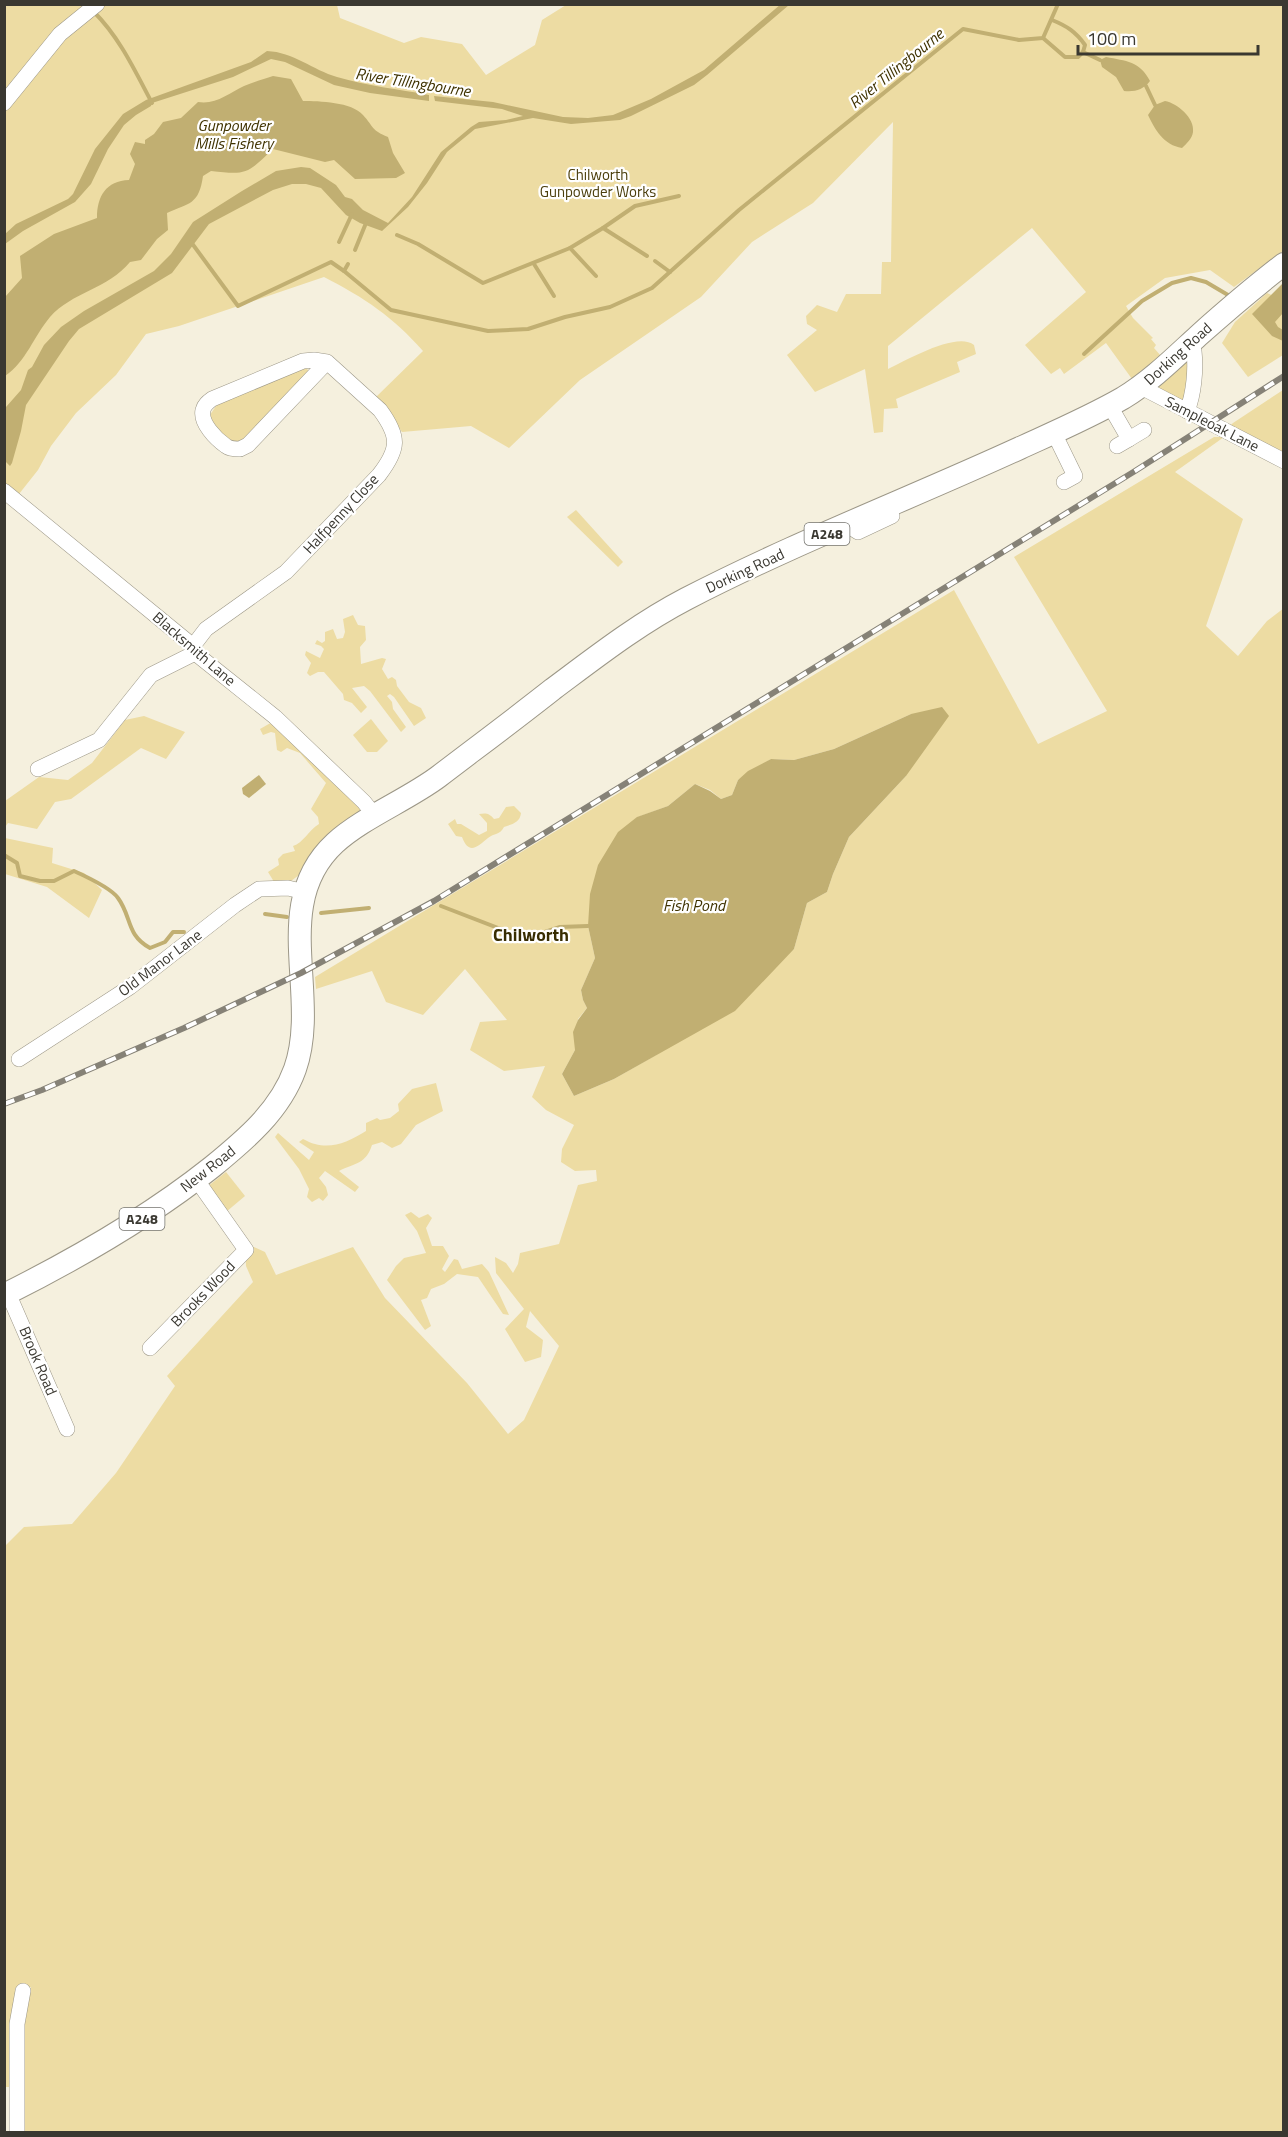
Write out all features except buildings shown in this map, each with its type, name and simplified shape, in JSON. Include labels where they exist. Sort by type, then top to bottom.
[{"type":"main road","name":"Dorking Road","points":[[300,965],[299,923],[305,892],[316,868],[332,845],[431,782],[605,650],[683,601],[739,573],[847,525],[915,501],[1110,406],[1141,387],[1284,264]]},
{"type":"main road","name":"New Road","points":[[6,1294],[74,1259],[141,1220],[196,1179],[262,1123],[288,1086],[302,1043],[304,1011],[300,965]]},
{"type":"street","points":[[4,103],[60,34],[93,8]]},
{"type":"street","points":[[1187,411],[1191,396],[1194,358],[1194,351],[1188,345]]},
{"type":"street","points":[[303,361],[327,362],[248,445],[240,449],[225,446],[203,420],[202,411],[212,399],[303,361]]},
{"type":"street","name":"Halfpenny Close","points":[[194,650],[206,629],[286,572],[379,475],[392,458],[395,443],[392,431],[380,410],[327,362]]},
{"type":"street","name":"Sampleoak Lane","points":[[1141,387],[1284,461]]},
{"type":"street","points":[[1110,406],[1123,443],[1144,430]]},
{"type":"street","points":[[1054,433],[1073,476]]},
{"type":"street","points":[[915,501],[965,483]]},
{"type":"street","name":"Blacksmith Lane","points":[[6,496],[275,717],[364,801],[375,816]]},
{"type":"street","points":[[38,769],[99,740],[151,675],[194,650]]},
{"type":"street","name":"Old Manor Lane","points":[[19,1059],[130,987],[259,889],[288,888],[305,892]]},
{"type":"street","name":"Brooks Wood","points":[[150,1348],[246,1250],[196,1179]]},
{"type":"street","name":"Brook Road","points":[[6,1294],[67,1429]]},
{"type":"street","points":[[17,2133],[17,2024],[23,1991]]},
{"type":"green space","name":"Chilworth Gunpowder Works","points":[[5,5],[337,5],[340,18],[404,43],[421,37],[462,44],[486,75],[535,45],[542,20],[566,5],[1283,5],[1283,251],[1234,287],[1210,270],[1165,278],[1126,306],[1133,318],[1153,338],[1151,339],[1156,345],[1154,348],[1161,356],[1132,379],[1106,343],[1064,374],[1060,368],[1051,374],[1025,345],[1086,292],[1032,228],[888,346],[888,369],[944,344],[966,342],[974,345],[976,354],[957,362],[960,372],[896,399],[898,408],[884,409],[883,432],[874,433],[865,369],[815,392],[787,355],[817,330],[807,324],[806,316],[817,305],[837,312],[846,294],[881,294],[882,262],[891,262],[893,122],[813,203],[752,242],[701,297],[580,380],[509,448],[471,426],[402,432],[376,397],[423,351],[401,328],[378,309],[324,277],[179,326],[146,334],[116,375],[76,413],[19,494],[5,484]]},
{"type":"green space","points":[[1267,293],[1283,300],[1283,355],[1248,377],[1222,343],[1235,322]]},
{"type":"green space","points":[[1188,345],[1189,406],[1141,387]]},
{"type":"green space","points":[[306,367],[309,372],[244,443],[231,443],[212,426],[210,415],[218,403]]},
{"type":"green space","points":[[1283,390],[1283,461],[1224,431],[1233,423]]},
{"type":"green space","points":[[1214,437],[1224,437],[1175,472],[1243,519],[1206,626],[1238,656],[1267,621],[1284,608],[1283,2132],[24,2132],[23,2035],[31,1987],[15,1988],[13,2087],[4,2087],[4,1547],[24,1527],[72,1524],[116,1473],[175,1386],[167,1376],[253,1282],[246,1266],[245,1243],[265,1252],[276,1275],[353,1247],[385,1298],[467,1383],[508,1434],[524,1420],[559,1346],[530,1311],[526,1327],[543,1340],[541,1357],[525,1362],[505,1329],[524,1309],[496,1273],[495,1257],[506,1263],[513,1273],[520,1253],[559,1244],[578,1185],[597,1181],[596,1170],[575,1171],[561,1162],[562,1149],[574,1125],[546,1110],[532,1097],[545,1066],[504,1071],[470,1050],[480,1022],[507,1020],[465,969],[423,1015],[386,1002],[372,971],[316,989],[315,977],[954,590],[1038,744],[1107,711],[1014,557]],"holes":[[[911,714],[906,776],[849,837],[827,892],[807,903],[794,949],[656,1055],[614,1079],[574,1096],[562,1074],[575,1050],[578,1019],[587,1008],[581,990],[595,958],[588,926],[638,817],[668,806],[695,784],[710,790],[721,799],[732,795],[738,780],[771,759],[794,760],[834,749]]]},
{"type":"green space","points":[[576,510],[623,562],[618,567],[567,517]]},
{"type":"green space","points":[[353,615],[358,625],[365,626],[366,640],[360,647],[361,664],[386,659],[382,669],[388,679],[392,677],[396,680],[397,686],[409,702],[421,708],[426,718],[414,726],[390,694],[387,696],[392,702],[393,709],[406,727],[401,732],[364,686],[352,688],[367,707],[361,713],[352,703],[344,700],[343,694],[324,672],[310,676],[307,673],[311,663],[305,655],[306,651],[320,658],[324,649],[315,644],[317,640],[322,643],[325,641],[325,632],[333,629],[337,639],[343,638],[345,632],[343,619]]},
{"type":"green space","points":[[144,716],[185,732],[166,759],[141,748],[71,799],[55,802],[37,829],[8,823],[5,827],[5,801],[39,777],[68,780],[92,763],[125,720]]},
{"type":"green space","points":[[371,719],[388,741],[377,752],[367,752],[353,735]]},
{"type":"green space","points":[[274,721],[363,805],[303,872],[279,890],[268,872],[279,865],[278,859],[283,854],[295,851],[293,846],[319,824],[318,817],[311,809],[326,783],[300,753],[287,748],[281,752],[277,750],[275,733],[263,735],[260,729]]},
{"type":"green space","points":[[514,806],[521,813],[517,821],[504,827],[474,848],[468,846],[462,837],[456,836],[448,824],[455,819],[457,824],[479,835],[487,831],[487,823],[479,814],[487,814],[494,819],[499,818],[506,807]]},
{"type":"green space","points":[[5,838],[53,848],[52,863],[84,873],[102,890],[89,918],[47,887],[5,874]]},
{"type":"green space","points":[[436,1083],[443,1111],[416,1125],[401,1144],[392,1148],[382,1142],[372,1145],[367,1156],[339,1171],[359,1187],[355,1192],[325,1171],[319,1178],[326,1187],[328,1195],[323,1201],[319,1198],[312,1202],[307,1197],[309,1189],[299,1169],[275,1137],[278,1133],[309,1160],[314,1152],[299,1142],[303,1139],[328,1146],[351,1140],[366,1131],[366,1123],[377,1118],[380,1120],[390,1118],[399,1111],[398,1104],[412,1089]]},
{"type":"green space","points":[[226,1172],[245,1196],[226,1212],[207,1187]]},
{"type":"green space","points":[[411,1212],[419,1218],[428,1214],[432,1218],[426,1228],[432,1246],[443,1246],[449,1256],[442,1269],[445,1272],[454,1259],[458,1260],[462,1269],[482,1264],[489,1272],[509,1315],[503,1314],[478,1277],[457,1274],[444,1284],[431,1289],[427,1298],[421,1300],[431,1326],[425,1330],[387,1280],[404,1258],[426,1253],[417,1231],[405,1215]]},
{"type":"water","points":[[781,4],[789,5],[694,85],[631,116],[620,120],[571,124],[533,118],[475,129],[447,152],[408,207],[382,231],[346,215],[321,188],[306,184],[292,184],[273,190],[209,224],[172,273],[79,329],[26,405],[12,463],[10,466],[5,461],[5,406],[21,390],[28,370],[44,345],[61,327],[84,311],[154,271],[171,254],[193,222],[242,191],[276,171],[310,168],[336,185],[345,197],[352,199],[363,210],[388,223],[412,197],[441,152],[471,127],[479,122],[523,116],[502,109],[435,101],[434,96],[493,102],[563,117],[588,118],[613,115],[651,99],[704,70]]},
{"type":"water","points":[[267,51],[286,54],[328,74],[348,80],[429,95],[429,101],[370,93],[334,85],[285,62],[271,59],[233,77],[152,103],[124,125],[108,149],[91,184],[75,202],[23,231],[5,244],[5,234],[16,224],[68,199],[73,194],[95,149],[123,114],[146,100],[251,62]]},
{"type":"water","points":[[1106,57],[1137,66],[1142,69],[1150,81],[1138,90],[1124,91],[1116,77],[1102,67],[1100,60]]},
{"type":"water","name":"Gunpowder Mills Fishery","points":[[273,76],[291,79],[303,101],[335,103],[358,111],[376,130],[388,137],[393,153],[405,173],[396,178],[355,179],[334,160],[325,162],[273,149],[246,171],[232,173],[211,171],[203,176],[199,193],[192,202],[167,213],[168,230],[157,239],[141,260],[130,262],[111,278],[59,309],[44,324],[19,364],[5,376],[5,297],[22,278],[20,256],[54,234],[97,218],[97,210],[104,191],[114,183],[129,180],[135,164],[130,154],[135,142],[145,144],[145,140],[154,134],[163,122],[181,118],[198,102],[217,100],[244,86]]},
{"type":"water","points":[[1165,101],[1180,108],[1193,127],[1189,141],[1182,148],[1165,140],[1148,115],[1155,105]]},
{"type":"water","points":[[1283,283],[1283,313],[1275,322],[1283,330],[1283,341],[1272,336],[1252,314]]},
{"type":"water","name":"Fish Pond","points":[[942,707],[949,716],[906,776],[849,837],[827,892],[807,903],[794,949],[735,1011],[614,1079],[574,1096],[562,1074],[575,1050],[573,1032],[587,1008],[581,990],[595,958],[588,926],[590,894],[598,865],[618,832],[637,817],[668,806],[695,784],[721,799],[732,795],[738,780],[748,771],[771,759],[794,760],[834,749],[911,714]]},
{"type":"water","points":[[259,775],[266,784],[249,798],[243,794],[242,788]]},
{"type":"waterway","name":"River Tillingbourne","points":[[191,242],[238,306],[331,262],[391,310],[488,331],[528,329],[565,317],[610,307],[652,288],[739,210],[963,29],[1019,40],[1043,38],[1058,4]]},
{"type":"waterway","points":[[94,12],[119,44],[152,103]]},
{"type":"waterway","points":[[1052,20],[1067,27],[1078,36],[1085,45],[1083,52]]},
{"type":"waterway","points":[[1043,38],[1065,57],[1078,57],[1083,52],[1100,60]]},
{"type":"waterway","points":[[1146,86],[1155,105]]},
{"type":"waterway","points":[[603,228],[635,206],[679,196]]},
{"type":"waterway","points":[[339,242],[352,214]]},
{"type":"waterway","points":[[355,250],[366,223]]},
{"type":"waterway","name":"River Tillingbourne","points":[[397,235],[418,244],[483,283],[570,248],[603,228],[647,256]]},
{"type":"waterway","name":"River Tillingbourne","points":[[570,248],[596,276]]},
{"type":"waterway","name":"River Tillingbourne","points":[[655,261],[670,272]]},
{"type":"waterway","points":[[344,271],[348,264]]},
{"type":"waterway","name":"River Tillingbourne","points":[[534,264],[554,296]]},
{"type":"waterway","points":[[1084,354],[1142,301],[1172,283],[1191,278],[1206,282],[1228,295]]},
{"type":"waterway","points":[[4,855],[17,863],[20,876],[40,881],[54,881],[74,871],[104,886],[118,898],[133,931],[142,943],[150,948],[165,942],[173,932],[184,932]]},
{"type":"waterway","points":[[441,906],[516,935],[536,935],[560,927],[588,926]]},
{"type":"waterway","points":[[321,913],[369,908]]},
{"type":"waterway","points":[[265,914],[287,917]]},
{"type":"railway","points":[[4,1104],[42,1090],[184,1028],[301,973],[434,901],[1135,471],[1284,376]]},
{"type":"district","name":"Chilworth","points":[[531,935]]}]
